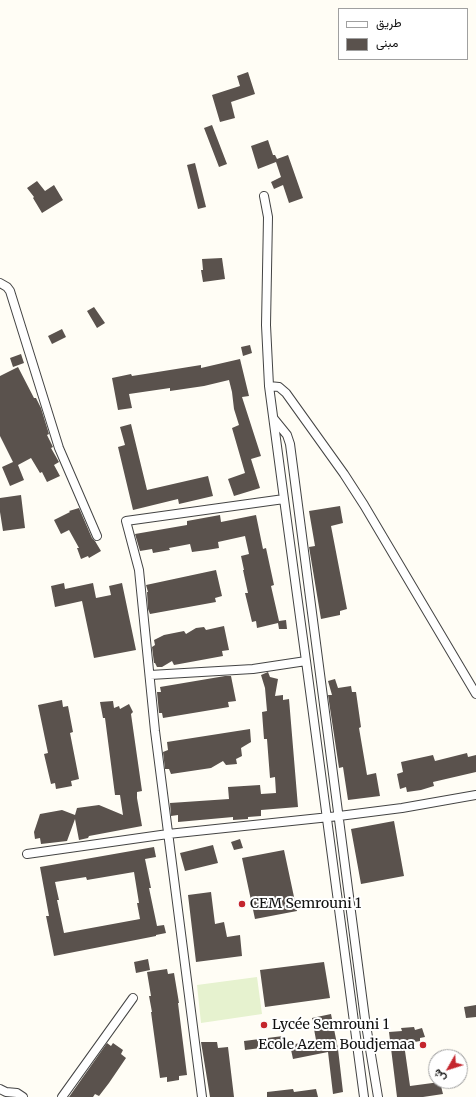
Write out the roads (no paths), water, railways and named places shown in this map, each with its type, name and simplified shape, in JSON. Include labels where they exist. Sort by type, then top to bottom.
[{"type":"street","points":[[264,196],[268,217],[266,325],[269,386],[364,1097]]},
{"type":"street","points":[[0,283],[8,287],[10,291],[59,448],[97,536]]},
{"type":"street","points":[[269,386],[279,387],[286,393],[344,474],[364,505],[476,694]]},
{"type":"street","points":[[273,419],[287,435],[290,444],[365,1018],[378,1097]]},
{"type":"street","points":[[202,1097],[153,717],[139,570],[126,521],[284,500]]},
{"type":"street","points":[[150,675],[253,669],[306,661]]},
{"type":"street","points":[[27,854],[168,834],[402,808],[476,795]]},
{"type":"street","points":[[62,1097],[133,998]]},
{"type":"street","points":[[0,1089],[6,1092],[17,1093],[23,1097]]},
{"type":"place","name":"CEM Semrouni 1","points":[[242,904]]},
{"type":"place","name":"Lycée Semrouni 1","points":[[264,1025]]},
{"type":"place","name":"Ecole Azem Boudjemaa","points":[[423,1045]]}]
